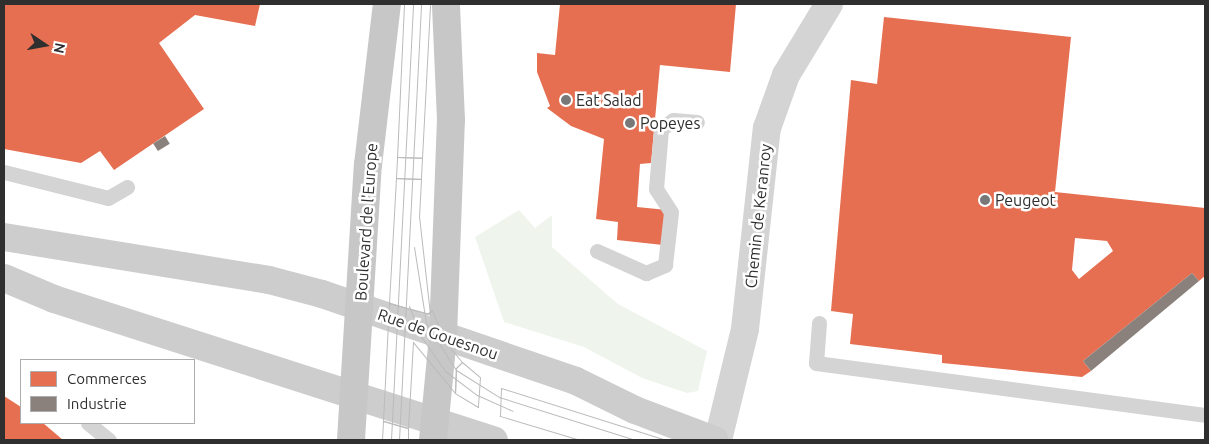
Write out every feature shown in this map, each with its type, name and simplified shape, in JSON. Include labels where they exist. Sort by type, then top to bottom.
[{"type":"main road","name":"Boulevard de l'Europe","points":[[351,440],[368,164],[387,4]]},
{"type":"main road","points":[[433,432],[443,336],[451,120],[446,4]]},
{"type":"street","name":"Chemin de Keranroy","points":[[718,440],[745,329],[767,128],[786,75],[829,4]]},
{"type":"street","name":"Rue de Gouesnou","points":[[4,237],[269,280],[360,306],[576,381],[635,410],[714,440]]},
{"type":"street","points":[[4,278],[54,299],[398,407],[433,432],[494,440]]},
{"type":"lane","points":[[598,251],[646,274],[665,265],[671,212],[656,189],[661,129],[673,120],[696,122]]},
{"type":"lane","points":[[4,172],[108,198],[127,187]]},
{"type":"lane","points":[[819,323],[816,363],[1205,415]]},
{"type":"lane","points":[[89,424],[109,440]]},
{"type":"shaded area","points":[[519,210],[535,228],[552,215],[552,247],[618,304],[707,351],[698,391],[687,393],[642,378],[584,347],[504,322],[475,237]]},
{"type":"building: Commerces","points":[[4,4],[260,4],[255,26],[195,15],[159,43],[204,109],[114,170],[100,151],[81,163],[4,149]]},
{"type":"building: Commerces","points":[[560,4],[736,4],[730,72],[660,65],[651,163],[640,164],[637,207],[667,210],[663,245],[617,240],[618,222],[596,219],[604,139],[571,126],[547,108],[550,106],[537,72],[537,53],[555,55]]},
{"type":"building: Commerces","name":"Peugeot","points":[[884,17],[1071,37],[1055,192],[1205,208],[1205,276],[1199,281],[1192,273],[1083,361],[1091,371],[1082,377],[942,363],[942,355],[850,344],[853,314],[831,311],[851,80],[877,84]],"holes":[[[1075,238],[1107,241],[1113,251],[1079,279],[1072,270]]]},
{"type":"building: Commerces","points":[[4,396],[20,406],[20,424],[44,424],[63,440],[4,440]]},
{"type":"building: Industrie","points":[[165,136],[170,144],[158,151],[153,143]]},
{"type":"building: Industrie","points":[[1192,273],[1199,281],[1091,371],[1083,361]]},
{"type":"tram line","points":[[404,4],[397,157],[422,158],[430,4]]},
{"type":"tram line","points":[[391,440],[413,4]]},
{"type":"tram line","points":[[399,440],[421,4]]},
{"type":"tram line","points":[[397,157],[422,158],[421,179],[396,178],[397,157]]},
{"type":"tram line","points":[[396,178],[421,179],[419,216],[430,314],[389,303],[396,178]]},
{"type":"tram line","points":[[414,247],[426,323],[456,370],[499,397],[635,440]]},
{"type":"tram line","points":[[389,303],[427,314],[432,310],[444,340],[462,362],[456,368],[455,393],[413,342],[408,428],[383,421],[389,303]]},
{"type":"tram line","points":[[409,306],[422,338],[445,371],[477,395],[513,411]]},
{"type":"tram line","points":[[462,362],[480,377],[478,407],[455,393],[456,368],[462,362]]},
{"type":"tram line","points":[[580,440],[500,416],[501,388],[666,440]]},
{"type":"tram line","points":[[382,440],[383,421],[408,428],[408,440]]},
{"type":"place","name":"Eat Salad","points":[[566,100]]},
{"type":"place","name":"Popeyes","points":[[630,123]]},
{"type":"place","name":"Peugeot","points":[[985,200]]}]
